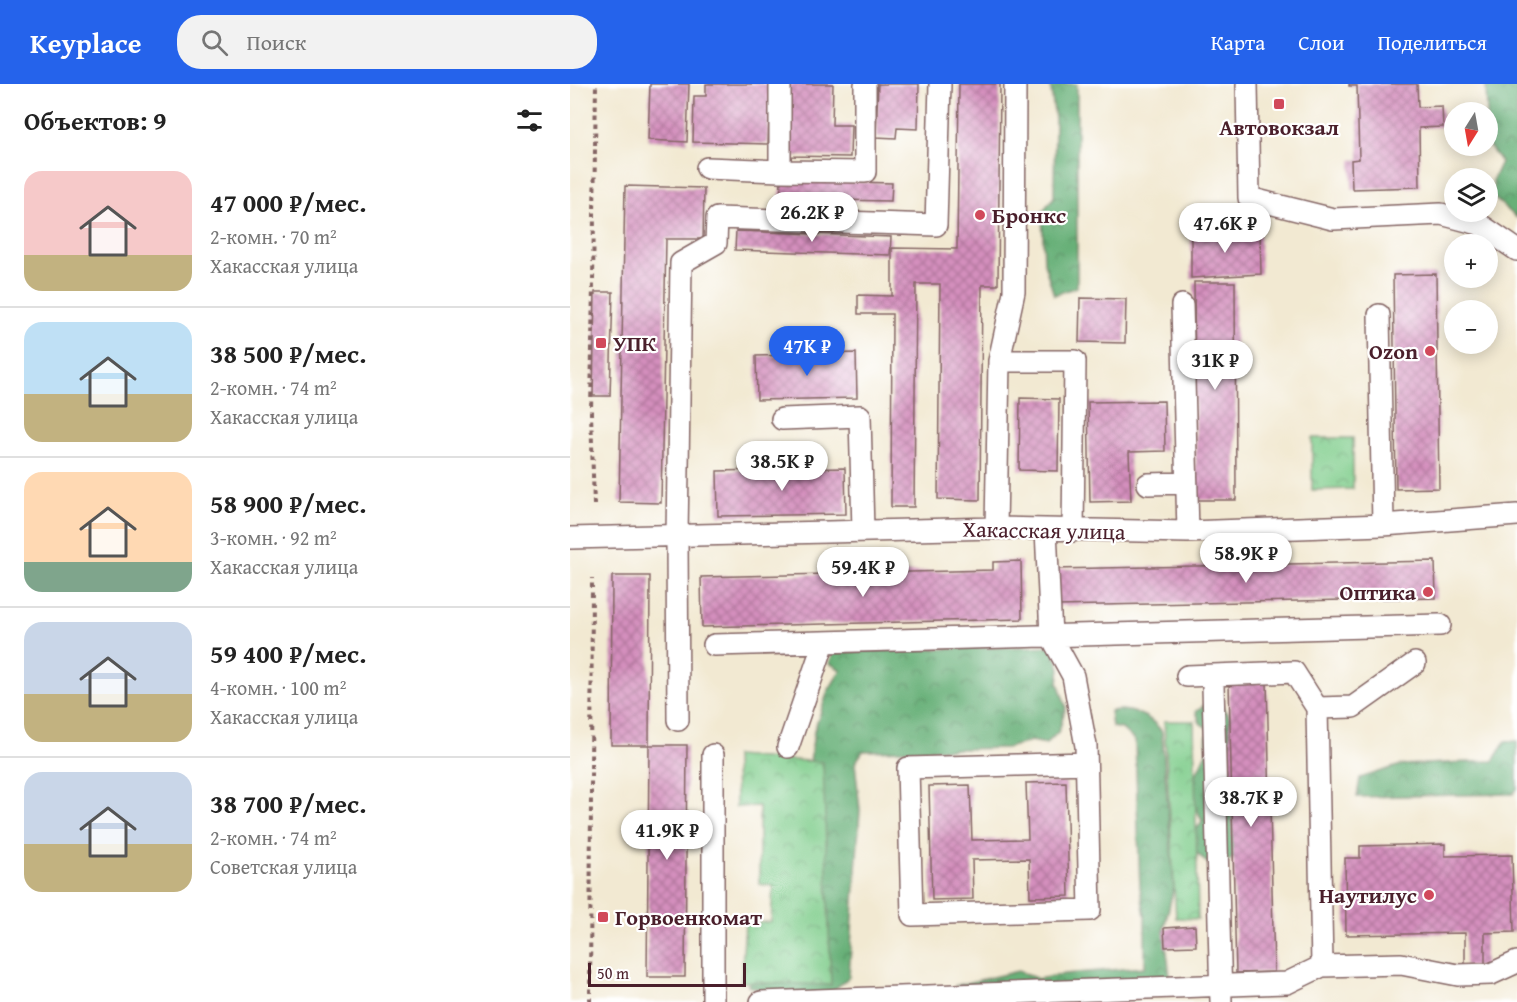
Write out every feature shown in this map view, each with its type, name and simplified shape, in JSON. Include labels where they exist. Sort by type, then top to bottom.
[{"type":"street","points":[[780,84],[780,171]]},
{"type":"street","points":[[707,168],[865,172],[865,84]]},
{"type":"street","points":[[678,720],[677,536],[681,263],[716,243],[717,218],[936,225],[940,84]]},
{"type":"street","points":[[996,528],[999,361],[1014,292],[1015,84]]},
{"type":"street","points":[[1247,84],[1250,198],[1333,219],[1441,214],[1479,224],[1517,250]]},
{"type":"street","points":[[1182,304],[1188,532]]},
{"type":"street","points":[[1379,315],[1383,525]]},
{"type":"street","points":[[999,361],[1075,361],[1073,531]]},
{"type":"street","points":[[782,419],[860,416],[863,531]]},
{"type":"street","points":[[1148,484],[1186,483]]},
{"type":"street","name":"Хакасская улица","points":[[570,538],[996,528],[1188,532],[1383,525],[1517,515]]},
{"type":"street","points":[[1046,530],[1051,636],[1073,676],[1084,736],[1086,763],[1090,910],[912,915],[908,768],[1086,763]]},
{"type":"street","points":[[714,645],[1440,625]]},
{"type":"street","points":[[788,747],[824,642]]},
{"type":"street","points":[[1317,708],[1353,707],[1415,663]]},
{"type":"street","points":[[1187,676],[1294,672],[1317,708],[1322,966]]},
{"type":"street","points":[[1213,685],[1221,994]]},
{"type":"street","points":[[712,1002],[713,755]]},
{"type":"street","points":[[761,1002],[1221,994],[1287,983],[1322,966],[1401,964],[1458,975],[1491,974],[1517,962]]},
{"type":"path","points":[[594,505],[591,413],[596,84]]},
{"type":"path","points":[[590,1002],[592,578]]},
{"type":"green space","points":[[1050,84],[1077,84],[1077,287],[1054,295],[1044,263],[1042,212],[1054,197],[1055,119]]},
{"type":"green space","points":[[1486,84],[1517,84],[1517,218],[1498,201],[1498,168],[1501,162],[1496,156],[1498,102],[1487,102]]},
{"type":"green space","points":[[1312,438],[1353,438],[1353,489],[1312,490]]},
{"type":"green space","points":[[1052,646],[1060,668],[1058,682],[1066,707],[1059,731],[1046,744],[1031,741],[1007,748],[863,751],[855,763],[860,810],[849,977],[827,996],[805,1000],[748,986],[757,960],[784,968],[814,731],[828,691],[841,670],[829,663],[834,652]]},
{"type":"green space","points":[[1206,704],[1221,706],[1229,716],[1234,857],[1222,866],[1206,862],[1192,848],[1193,835],[1202,821],[1194,803],[1195,776],[1206,753],[1207,728],[1200,723],[1196,711]]},
{"type":"green space","points":[[1122,710],[1145,716],[1162,732],[1174,887],[1164,928],[1171,985],[954,986],[1018,971],[1038,979],[1065,974],[1145,967],[1145,915],[1140,888],[1135,741],[1122,729],[1112,727],[1110,711]]},
{"type":"green space","points":[[1164,721],[1194,721],[1198,919],[1176,918]]},
{"type":"green space","points":[[1517,741],[1517,789],[1513,794],[1357,797],[1360,778],[1401,765],[1493,761],[1505,742]]},
{"type":"green space","points":[[735,756],[823,762],[831,985],[741,982],[745,923],[771,922],[773,886],[759,884],[759,806],[736,807]]},
{"type":"building","points":[[650,84],[689,84],[687,142],[648,140]]},
{"type":"building","points":[[706,84],[770,84],[768,144],[693,142],[694,96],[706,96]]},
{"type":"building","points":[[789,84],[833,84],[832,125],[851,125],[850,157],[788,156]]},
{"type":"building","points":[[878,84],[919,84],[918,129],[897,128],[896,138],[876,137]]},
{"type":"building","points":[[959,84],[1000,84],[998,285],[982,285],[980,500],[938,499],[940,284],[916,284],[914,507],[891,507],[892,314],[858,314],[858,295],[892,296],[892,248],[957,249]]},
{"type":"building","points":[[1349,84],[1417,84],[1418,107],[1442,106],[1443,127],[1419,128],[1420,187],[1352,189],[1351,160],[1359,159],[1357,86],[1349,86]]},
{"type":"building","points":[[781,180],[892,183],[891,201],[780,199]]},
{"type":"building","points":[[625,186],[704,188],[703,239],[666,239],[661,503],[619,502]]},
{"type":"building","points":[[736,231],[891,237],[890,255],[735,250]]},
{"type":"building","points":[[1260,232],[1261,274],[1191,278],[1191,233]]},
{"type":"building","points":[[1436,274],[1439,488],[1396,489],[1393,275]]},
{"type":"building","points":[[1194,282],[1235,282],[1236,500],[1196,500]]},
{"type":"building","points":[[595,292],[613,292],[610,396],[593,396]]},
{"type":"building","points":[[1080,298],[1126,299],[1125,343],[1079,342]]},
{"type":"building","points":[[856,353],[857,398],[757,400],[756,356]]},
{"type":"building","points":[[1020,398],[1059,399],[1058,471],[1019,470]]},
{"type":"building","points":[[1164,401],[1165,451],[1129,452],[1131,501],[1090,502],[1088,402]]},
{"type":"building","points":[[845,468],[846,514],[718,516],[717,471]]},
{"type":"building","points":[[1021,561],[1022,619],[702,627],[701,577],[993,570],[993,562]]},
{"type":"building","points":[[1435,561],[1436,598],[1056,606],[1055,569]]},
{"type":"building","points":[[612,576],[650,576],[649,745],[611,745]]},
{"type":"building","points":[[1267,682],[1274,972],[1236,973],[1229,683]]},
{"type":"building","points":[[649,745],[687,745],[685,977],[647,977]]},
{"type":"building","points":[[1066,782],[1069,896],[1030,897],[1029,859],[972,860],[973,899],[932,900],[929,786],[970,785],[972,840],[1028,839],[1026,783]]},
{"type":"building","name":"Наутилус","points":[[1445,844],[1445,856],[1512,855],[1514,932],[1485,933],[1485,967],[1465,967],[1465,933],[1346,935],[1345,858],[1360,858],[1360,846]]},
{"type":"building","points":[[1195,926],[1196,946],[1165,947],[1164,928]]},
{"type":"place","name":"Автовокзал","points":[[1279,104]]},
{"type":"place","name":"Бронкс","points":[[980,215]]},
{"type":"place","name":"УПК","points":[[601,343]]},
{"type":"place","name":"Ozon","points":[[1430,351]]},
{"type":"place","name":"Оптика","points":[[1428,592]]},
{"type":"place","name":"Наутилус","points":[[1429,895]]},
{"type":"place","name":"Горвоенкомат","points":[[603,917]]}]
